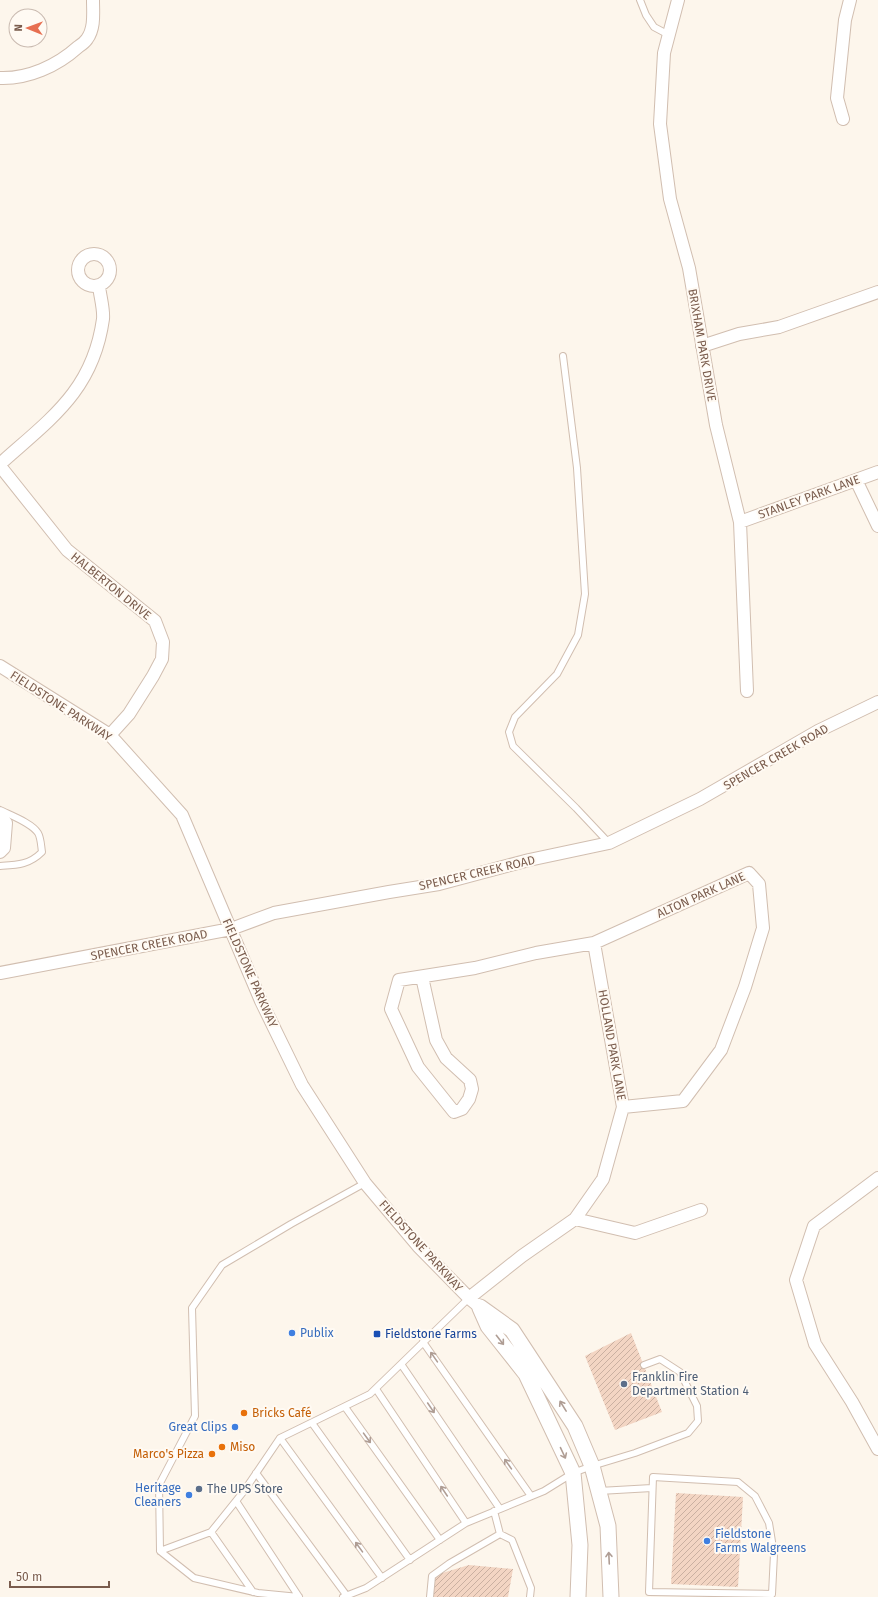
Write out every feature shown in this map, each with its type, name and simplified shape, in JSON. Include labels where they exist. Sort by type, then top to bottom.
[{"type":"street","points":[[0,78],[12,78],[42,70],[66,59],[87,39],[93,24],[93,0]]},
{"type":"street","name":"BRIXHAM PARK DRIVE","points":[[678,0],[664,53],[660,124],[670,199],[689,268],[716,425],[740,522],[747,691]]},
{"type":"street","points":[[843,119],[837,98],[845,20],[850,0]]},
{"type":"street","points":[[0,465],[61,409],[83,382],[94,358],[103,318],[99,286]]},
{"type":"street","points":[[702,346],[739,334],[779,327],[878,292]]},
{"type":"street","name":"HALBERTON DRIVE","points":[[0,465],[67,550],[155,621],[162,642],[162,659],[129,714],[110,735]]},
{"type":"street","name":"STANLEY PARK LANE","points":[[740,522],[878,472]]},
{"type":"street","points":[[856,480],[878,526]]},
{"type":"street","name":"FIELDSTONE PARKWAY","points":[[0,666],[110,735],[182,815],[261,1001],[302,1085],[365,1183],[418,1246],[474,1302],[512,1330],[575,1426],[592,1466],[608,1526],[611,1597]]},
{"type":"street","name":"SPENCER CREEK ROAD","points":[[0,973],[231,929],[274,913],[439,884],[529,860],[609,844],[700,799],[818,731],[878,702]]},
{"type":"street","points":[[0,816],[6,823],[4,848],[0,852]]},
{"type":"street","name":"ALTON PARK LANE","points":[[422,977],[436,1040],[446,1058],[470,1080],[472,1089],[470,1099],[462,1109],[454,1112],[418,1067],[391,1009],[399,980],[475,968],[594,943],[749,873],[758,884],[764,928],[745,987],[721,1050],[683,1101],[623,1107]]},
{"type":"street","name":"HOLLAND PARK LANE","points":[[474,1302],[522,1256],[575,1219],[603,1179],[623,1107],[594,943]]},
{"type":"street","points":[[878,1178],[814,1226],[796,1280],[815,1344],[852,1402],[878,1449]]},
{"type":"street","points":[[575,1219],[635,1233],[701,1210]]},
{"type":"street","name":"FIELDSTONE PARKWAY","points":[[474,1302],[488,1326],[526,1374],[573,1474],[580,1544],[578,1597]]},
{"type":"lane","points":[[640,0],[646,15],[654,27],[669,35]]},
{"type":"lane","points":[[563,356],[577,468],[585,594],[578,635],[557,674],[515,717],[509,732],[513,746],[576,808],[609,844]]},
{"type":"lane","points":[[0,810],[26,823],[38,833],[42,852],[34,860],[18,865],[0,866]]},
{"type":"lane","points":[[160,1551],[159,1485],[195,1416],[192,1308],[222,1265],[291,1224],[365,1183]]},
{"type":"lane","points":[[160,1551],[211,1532],[236,1501],[280,1438],[370,1394],[423,1342],[474,1302]]},
{"type":"lane","points":[[423,1342],[530,1496]]},
{"type":"lane","points":[[256,1473],[345,1596],[366,1588],[466,1524],[544,1491],[573,1474],[592,1466],[636,1453],[688,1433],[698,1421],[697,1406],[680,1372],[660,1359],[644,1365]]},
{"type":"lane","points":[[401,1364],[500,1509]]},
{"type":"lane","points":[[376,1389],[466,1524]]},
{"type":"lane","points":[[345,1407],[440,1540]]},
{"type":"lane","points":[[312,1423],[410,1560]]},
{"type":"lane","points":[[280,1438],[382,1578]]},
{"type":"lane","points":[[653,1477],[738,1482],[755,1496],[769,1522],[774,1554],[772,1594],[650,1592],[652,1488],[653,1477]]},
{"type":"lane","points":[[599,1491],[652,1488]]},
{"type":"lane","points":[[236,1501],[299,1597]]},
{"type":"lane","points":[[494,1511],[500,1534],[512,1540],[531,1588],[530,1597]]},
{"type":"lane","points":[[211,1532],[253,1592]]},
{"type":"lane","points":[[430,1597],[432,1576],[450,1563],[500,1534]]},
{"type":"lane","points":[[160,1551],[194,1578],[253,1592],[299,1597]]},
{"type":"building","name":"Franklin Fire Department Station 4","points":[[631,1333],[662,1412],[615,1430],[585,1356]]},
{"type":"building","name":"Fieldstone Farms Walgreens","points":[[676,1493],[743,1497],[738,1587],[671,1584]]},
{"type":"building","points":[[469,1565],[513,1569],[508,1597],[430,1597],[432,1576]]},
{"type":"place","name":"Publix","points":[[292,1333]]},
{"type":"place","name":"Fieldstone Farms","points":[[377,1334]]},
{"type":"place","name":"Franklin Fire Department Station 4","points":[[624,1384]]},
{"type":"place","name":"Bricks Café","points":[[244,1413]]},
{"type":"place","name":"Great Clips","points":[[235,1427]]},
{"type":"place","name":"Miso","points":[[222,1447]]},
{"type":"place","name":"Marco's Pizza","points":[[212,1454]]},
{"type":"place","name":"The UPS Store","points":[[199,1489]]},
{"type":"place","name":"Heritage Cleaners","points":[[189,1495]]},
{"type":"place","name":"Fieldstone Farms Walgreens","points":[[707,1541]]}]
